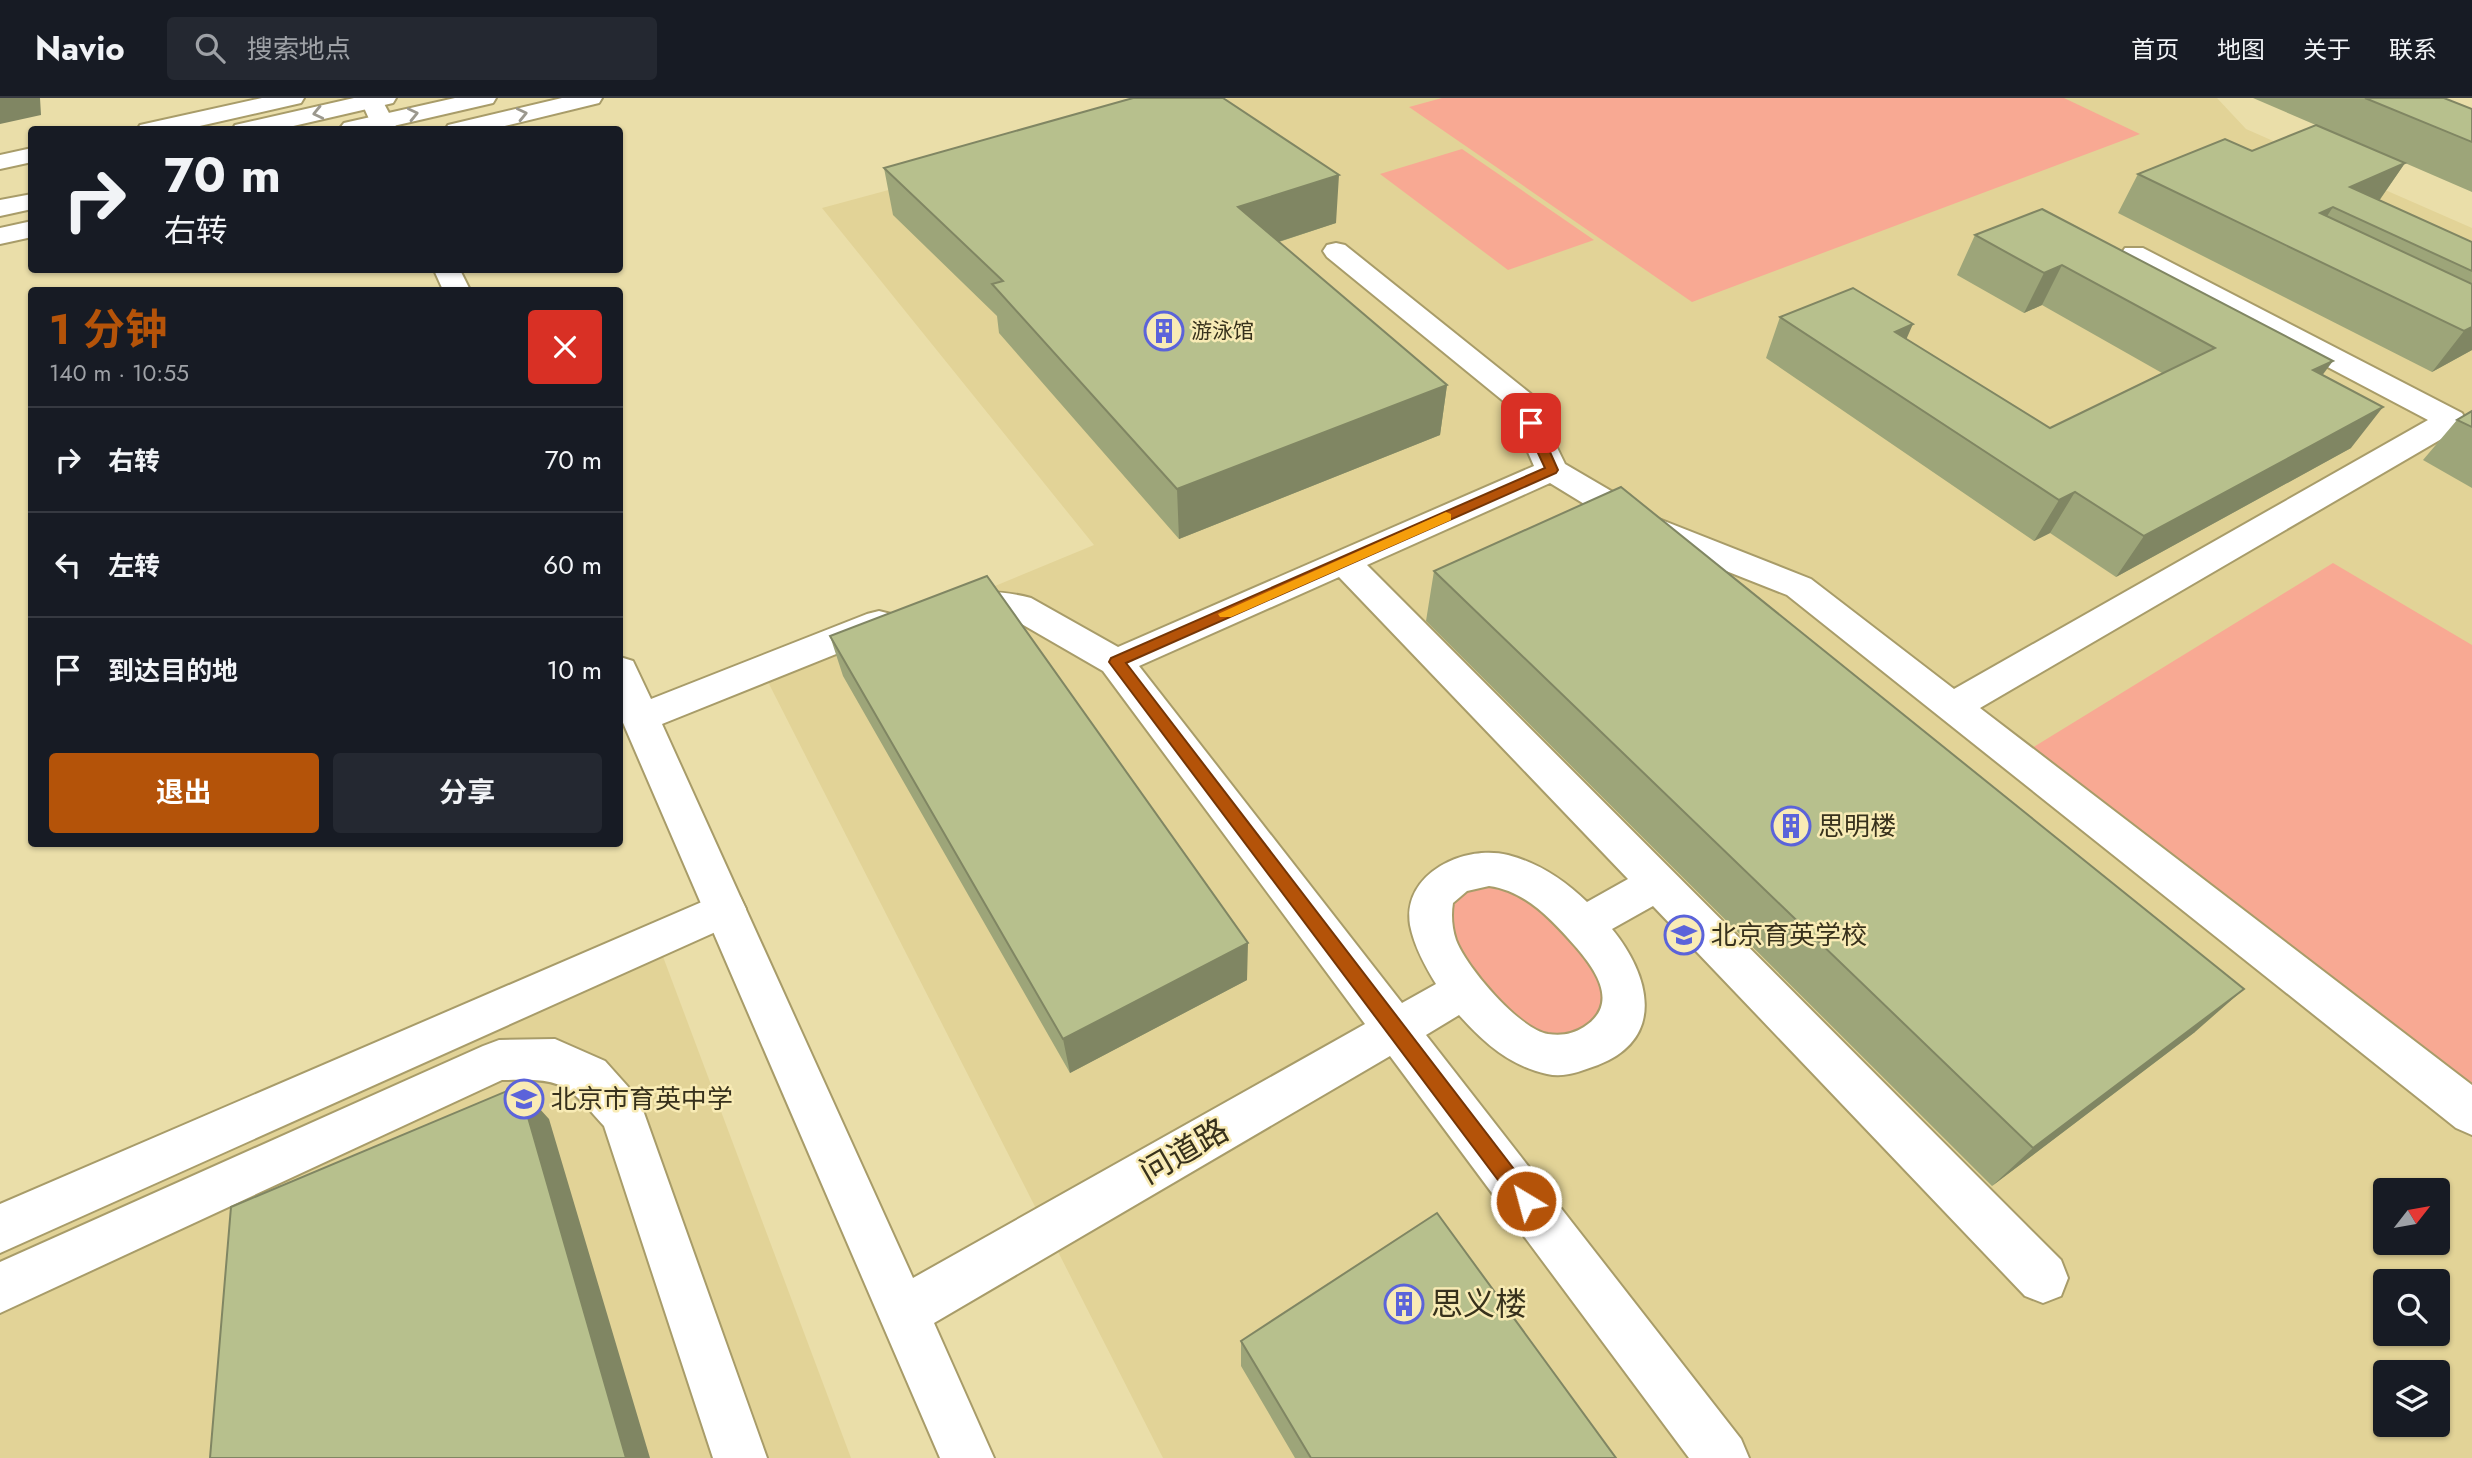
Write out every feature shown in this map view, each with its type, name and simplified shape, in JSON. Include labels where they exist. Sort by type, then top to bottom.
[{"type":"street","points":[[166,126],[293,98]]},
{"type":"street","points":[[274,126],[485,98]]},
{"type":"street","points":[[473,126],[591,98]]},
{"type":"street","points":[[355,126],[381,112]]},
{"type":"street","points":[[0,162],[28,156]]},
{"type":"street","points":[[0,183],[28,177]]},
{"type":"street","points":[[0,208],[28,202]]},
{"type":"street","points":[[0,236],[28,230]]},
{"type":"street","points":[[1336,251],[1520,400],[1552,470],[1647,527],[1799,587],[2472,1114]]},
{"type":"street","points":[[1952,707],[2451,420],[2134,254]]},
{"type":"street","points":[[1116,662],[1552,470]]},
{"type":"street","points":[[1344,562],[2043,1278]]},
{"type":"street","points":[[640,718],[922,606],[1019,607],[1116,662],[1722,1458]]},
{"type":"street","points":[[623,677],[967,1458]]},
{"type":"street","points":[[1486,869],[1511,873],[1544,889],[1582,925],[1613,964],[1622,985],[1625,1005],[1618,1025],[1612,1032],[1573,1056],[1553,1055],[1521,1044],[1496,1024],[1466,989],[1436,946],[1431,926],[1431,907],[1437,891],[1454,878],[1486,869]]},
{"type":"street","points":[[1582,925],[1657,883]]},
{"type":"street","points":[[0,1229],[726,909]]},
{"type":"street","name":"问道路","points":[[903,1312],[1466,989]]},
{"type":"street","points":[[0,1288],[499,1060],[555,1059],[589,1076],[623,1114],[740,1458]]},
{"type":"shaded area","name":"北京育英学校","points":[[1228,98],[2217,98],[2246,129],[2472,228],[2472,1458],[1163,1458],[767,680],[1094,545],[822,208]]},
{"type":"shaded area","points":[[1442,98],[2064,98],[2140,134],[1692,302],[1409,107]]},
{"type":"shaded area","points":[[1462,149],[1594,240],[1508,270],[1380,174]]},
{"type":"shaded area","points":[[2333,563],[2472,645],[2472,1094],[2027,751]]},
{"type":"shaded area","points":[[1500,876],[1590,953],[1614,1016],[1550,1050],[1458,970],[1441,898]]},
{"type":"shaded area","name":"北京市育英中学","points":[[662,954],[851,1458],[0,1458],[0,1244]]},
{"type":"building","name":"游泳馆","points":[[1133,98],[1223,98],[1339,175],[1238,207],[1447,385],[1177,489],[992,284],[1003,281],[884,168]]},
{"type":"building","points":[[2365,98],[2444,98],[2472,109],[2472,142]]},
{"type":"building","points":[[2316,125],[2405,163],[2350,187],[2472,242],[2472,271],[2333,207],[2320,213],[2472,284],[2472,327],[2464,331],[2138,174],[2225,139],[2252,151]]},
{"type":"building","points":[[2042,209],[2333,361],[2313,370],[2383,407],[2144,536],[2075,492],[2059,500],[1780,317],[1853,288],[1913,324],[1895,332],[2050,428],[2215,348],[2062,265],[2044,273],[1975,235]]},
{"type":"building","points":[[2472,411],[2472,427],[2457,420]]},
{"type":"building","name":"思明楼","points":[[1621,487],[2244,989],[2033,1148],[1434,571]]},
{"type":"building","points":[[987,576],[1248,943],[1063,1039],[830,636]]},
{"type":"building","points":[[519,1086],[626,1458],[210,1458],[231,1207]]},
{"type":"building","name":"思义楼","points":[[1437,1213],[1616,1458],[1311,1458],[1241,1341]]},
{"type":"slow traffic","points":[[1226,614],[1446,517]]},
{"type":"place","name":"游泳馆","points":[[1164,331]]},
{"type":"place","name":"思明楼","points":[[1791,826]]},
{"type":"place","name":"北京育英学校","points":[[1684,935]]},
{"type":"place","name":"北京市育英中学","points":[[524,1099]]},
{"type":"place","name":"思义楼","points":[[1404,1304]]},
{"type":"route","points":[[1526,1201],[1116,662],[1552,470],[1531,423]]}]
